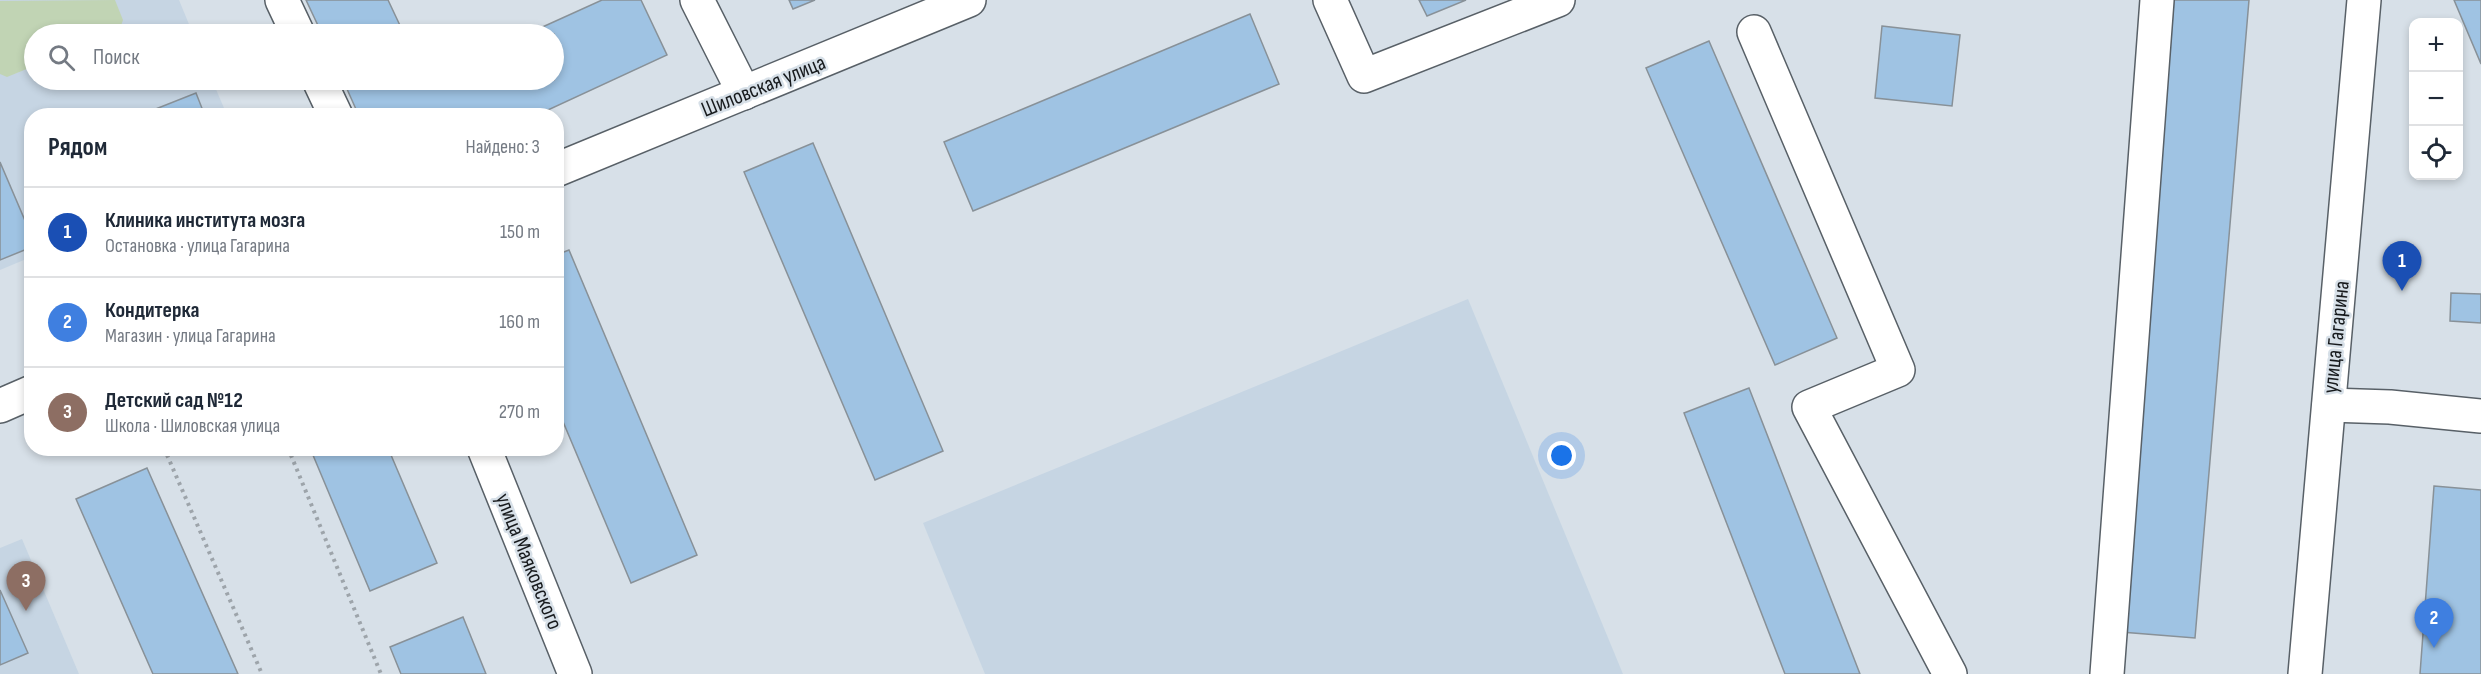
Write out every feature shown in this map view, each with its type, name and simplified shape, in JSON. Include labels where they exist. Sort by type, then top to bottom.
[{"type":"street","points":[[282,0],[293,24]]},
{"type":"street","points":[[697,0],[744,93]]},
{"type":"street","name":"Шиловская улица","points":[[564,167],[969,0]]},
{"type":"street","points":[[1330,0],[1364,76],[1558,0]]},
{"type":"street","points":[[2106,674],[2157,0]]},
{"type":"street","name":"улица Гагарина","points":[[2305,674],[2364,0]]},
{"type":"street","points":[[1754,32],[1898,370],[1809,407],[1950,674]]},
{"type":"street","points":[[324,90],[332,108]]},
{"type":"street","points":[[0,406],[24,396]]},
{"type":"street","points":[[2328,405],[2390,407],[2481,416]]},
{"type":"street","name":"улица Маяковского","points":[[487,456],[575,674]]},
{"type":"path","points":[[167,456],[262,674]]},
{"type":"path","points":[[291,456],[381,674]]},
{"type":"shaded area","points":[[0,0],[179,0],[189,24],[24,24],[24,90],[216,90],[224,108],[24,108],[24,260],[0,270]]},
{"type":"shaded area","points":[[1468,299],[1623,674],[985,674],[923,523]]},
{"type":"shaded area","points":[[22,539],[79,674],[0,674],[0,548]]},
{"type":"green space","points":[[115,0],[123,20],[122,24],[24,24],[24,70],[7,77],[0,74],[0,1]]},
{"type":"building","points":[[306,0],[388,0],[399,24],[317,24]]},
{"type":"building","points":[[602,0],[641,0],[667,55],[552,108],[355,108],[347,90],[564,90],[564,24],[549,24]]},
{"type":"building","points":[[789,0],[815,0],[793,9]]},
{"type":"building","points":[[1419,0],[1466,0],[1427,16]]},
{"type":"building","points":[[2174,0],[2249,0],[2195,638],[2121,632]]},
{"type":"building","points":[[2454,0],[2481,0],[2481,64],[2463,18]]},
{"type":"building","points":[[1250,14],[1279,84],[973,211],[944,142]]},
{"type":"building","points":[[1882,26],[1960,35],[1952,106],[1875,98]]},
{"type":"building","points":[[1709,41],[1837,338],[1775,365],[1646,68]]},
{"type":"building","points":[[196,93],[202,108],[158,108]]},
{"type":"building","points":[[813,143],[943,451],[875,480],[744,172]]},
{"type":"building","points":[[0,162],[24,218],[24,250],[0,260]]},
{"type":"building","points":[[569,250],[697,555],[631,583],[564,424],[564,252]]},
{"type":"building","points":[[2451,293],[2481,294],[2481,323],[2450,321]]},
{"type":"building","points":[[1749,388],[1860,674],[1785,674],[1684,413]]},
{"type":"building","points":[[313,456],[391,456],[437,563],[370,591]]},
{"type":"building","points":[[147,468],[238,674],[153,674],[76,499]]},
{"type":"building","points":[[2434,486],[2481,490],[2481,674],[2420,674]]},
{"type":"building","points":[[0,590],[28,653],[0,665]]},
{"type":"building","points":[[463,617],[486,674],[401,674],[390,647]]},
{"type":"place","name":"Клиника института мозга","points":[[2402,291]]},
{"type":"place","name":"Детский сад №12","points":[[26,611]]},
{"type":"place","name":"Кондитерка","points":[[2434,648]]}]
